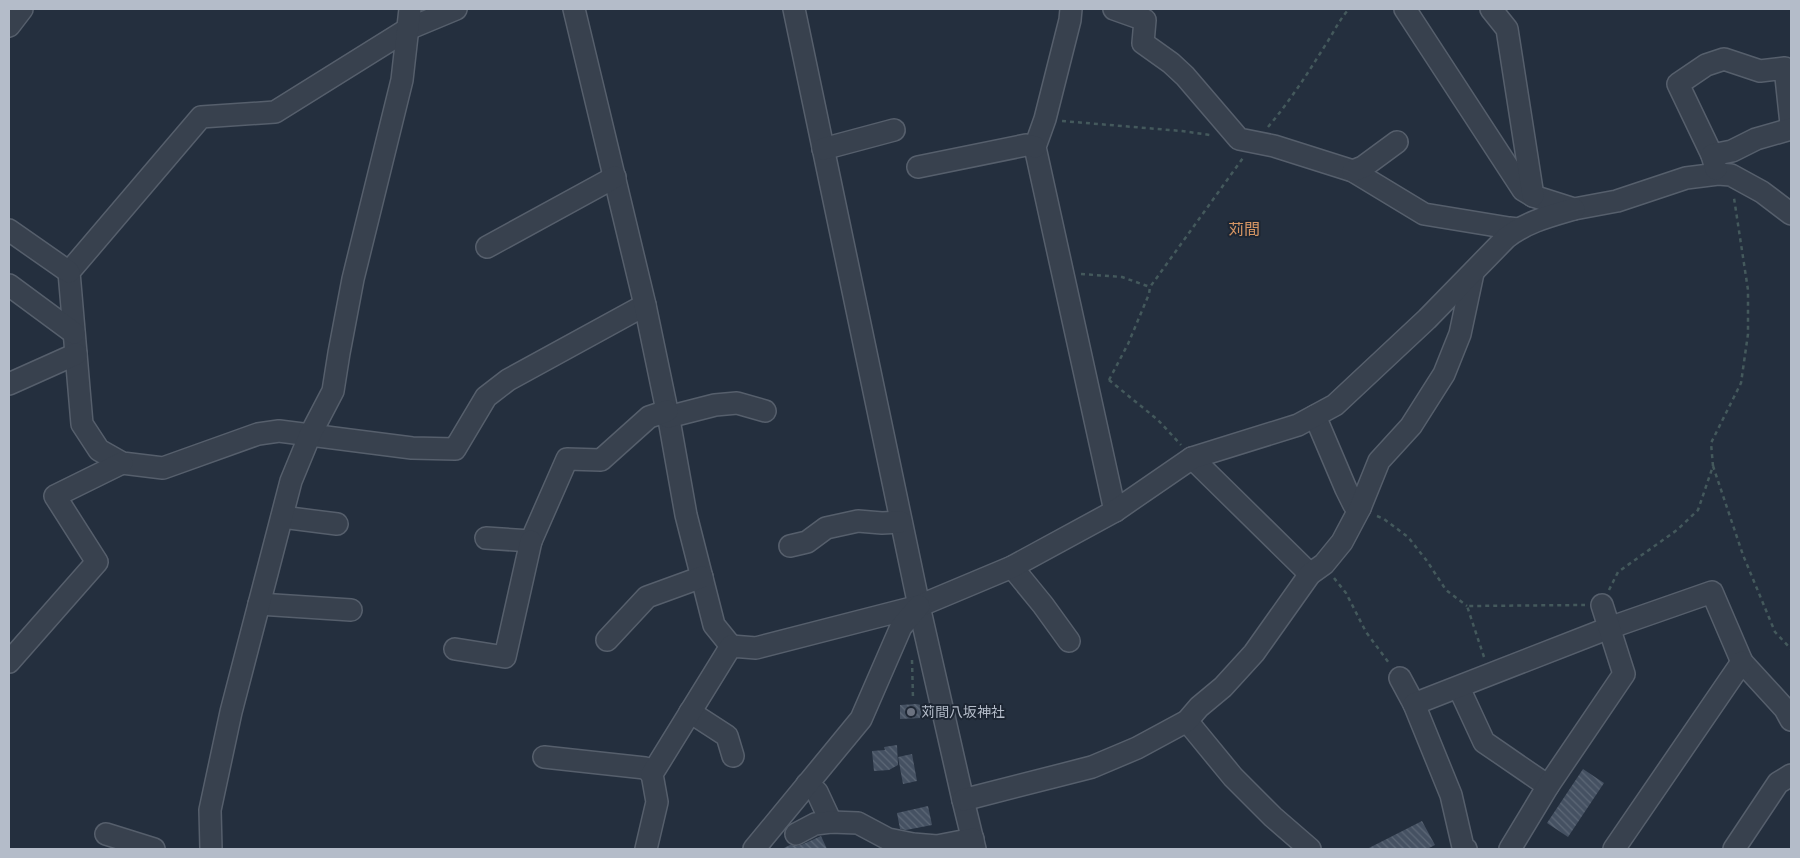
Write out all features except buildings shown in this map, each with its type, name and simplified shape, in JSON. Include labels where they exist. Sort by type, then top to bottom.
[{"type":"street","points":[[456,9],[409,19],[274,112],[201,117],[69,272],[82,424],[99,450],[122,463],[163,468],[258,434],[278,431],[412,448],[455,449],[486,397],[508,380],[645,305]]},
{"type":"street","points":[[574,9],[645,305],[668,414],[686,515],[714,625],[730,646],[756,648],[919,606],[1012,567],[1115,511],[1192,458],[1298,425],[1335,405],[1518,228],[1574,209],[1617,201],[1720,168],[1732,152],[1756,139],[1791,130]]},
{"type":"street","points":[[783,814],[800,842],[815,824],[831,822],[858,823],[888,839],[913,844],[937,846],[974,844],[962,800],[919,606],[794,9]]},
{"type":"street","points":[[1071,9],[1070,20],[1045,119],[1035,147],[1115,511]]},
{"type":"street","points":[[1114,9],[1145,20],[1143,43],[1185,76],[1239,138],[1255,141],[1353,171],[1424,214],[1518,228]]},
{"type":"street","points":[[1405,9],[1523,190],[1533,196],[1574,209]]},
{"type":"street","points":[[1491,9],[1507,29],[1533,196]]},
{"type":"street","points":[[211,849],[210,810],[232,712],[291,481],[310,435],[333,391],[353,279],[402,80],[409,19]]},
{"type":"street","points":[[1791,124],[1788,67],[1760,71],[1724,59],[1706,65],[1678,84],[1720,168],[1762,192],[1791,214]]},
{"type":"street","points":[[823,149],[894,130]]},
{"type":"street","points":[[1353,171],[1363,167],[1397,142]]},
{"type":"street","points":[[918,167],[1026,145],[1035,147]]},
{"type":"street","points":[[487,247],[614,178]]},
{"type":"street","points":[[9,230],[69,272]]},
{"type":"street","points":[[962,800],[1092,767],[1137,748],[1187,721],[1199,707],[1223,687],[1254,652],[1317,569],[1342,542],[1360,508],[1379,461],[1411,426],[1444,374],[1460,334],[1473,273]]},
{"type":"street","points":[[9,285],[74,333]]},
{"type":"street","points":[[9,384],[76,354]]},
{"type":"street","points":[[455,649],[505,657],[531,541],[567,459],[601,460],[649,417],[736,403],[765,410]]},
{"type":"street","points":[[1315,416],[1346,489],[1354,505],[1360,508]]},
{"type":"street","points":[[1192,458],[1317,569]]},
{"type":"street","points":[[9,662],[98,562],[55,496],[122,463]]},
{"type":"street","points":[[282,517],[337,524]]},
{"type":"street","points":[[790,546],[807,542],[826,528],[858,521],[882,524],[901,522]]},
{"type":"street","points":[[486,538],[531,541]]},
{"type":"street","points":[[1012,567],[1069,641]]},
{"type":"street","points":[[607,640],[647,597],[702,577]]},
{"type":"street","points":[[1414,704],[1609,628],[1712,592],[1742,662],[1785,709],[1791,720]]},
{"type":"street","points":[[260,604],[351,610]]},
{"type":"street","points":[[1510,849],[1548,786],[1624,674],[1602,605]]},
{"type":"street","points":[[754,849],[861,719],[901,627],[919,606]]},
{"type":"street","points":[[652,774],[730,646]]},
{"type":"street","points":[[1614,849],[1742,662]]},
{"type":"street","points":[[1400,678],[1414,704],[1451,794],[1462,849]]},
{"type":"street","points":[[1459,688],[1484,742],[1548,786]]},
{"type":"street","points":[[690,712],[727,736],[733,756]]},
{"type":"street","points":[[1187,721],[1233,778],[1273,817],[1310,849]]},
{"type":"street","points":[[544,757],[645,768],[652,774],[657,802],[646,849]]},
{"type":"street","points":[[1734,849],[1778,783],[1791,775]]},
{"type":"street","points":[[808,784],[817,792],[831,822]]},
{"type":"street","points":[[106,834],[154,849]]},
{"type":"path","points":[[1109,380],[1128,344],[1149,294],[1150,287],[1255,141],[1282,110],[1328,43],[1338,21],[1349,9]]},
{"type":"path","points":[[1045,119],[1210,135]]},
{"type":"path","points":[[1720,168],[1748,290],[1748,334],[1741,383],[1711,443],[1713,466],[1743,555],[1775,632],[1791,649]]},
{"type":"path","points":[[1062,272],[1122,277],[1150,287]]},
{"type":"path","points":[[1083,369],[1098,372],[1158,420],[1192,458]]},
{"type":"path","points":[[1467,606],[1602,605],[1618,572],[1677,530],[1698,510],[1713,466]]},
{"type":"path","points":[[1360,508],[1384,519],[1408,537],[1446,590],[1467,606],[1490,675]]},
{"type":"path","points":[[1317,569],[1346,593],[1366,632],[1400,678]]},
{"type":"place","name":"苅間八坂神社","points":[[911,712]]},
{"type":"district","name":"苅間","points":[[1244,230]]}]
